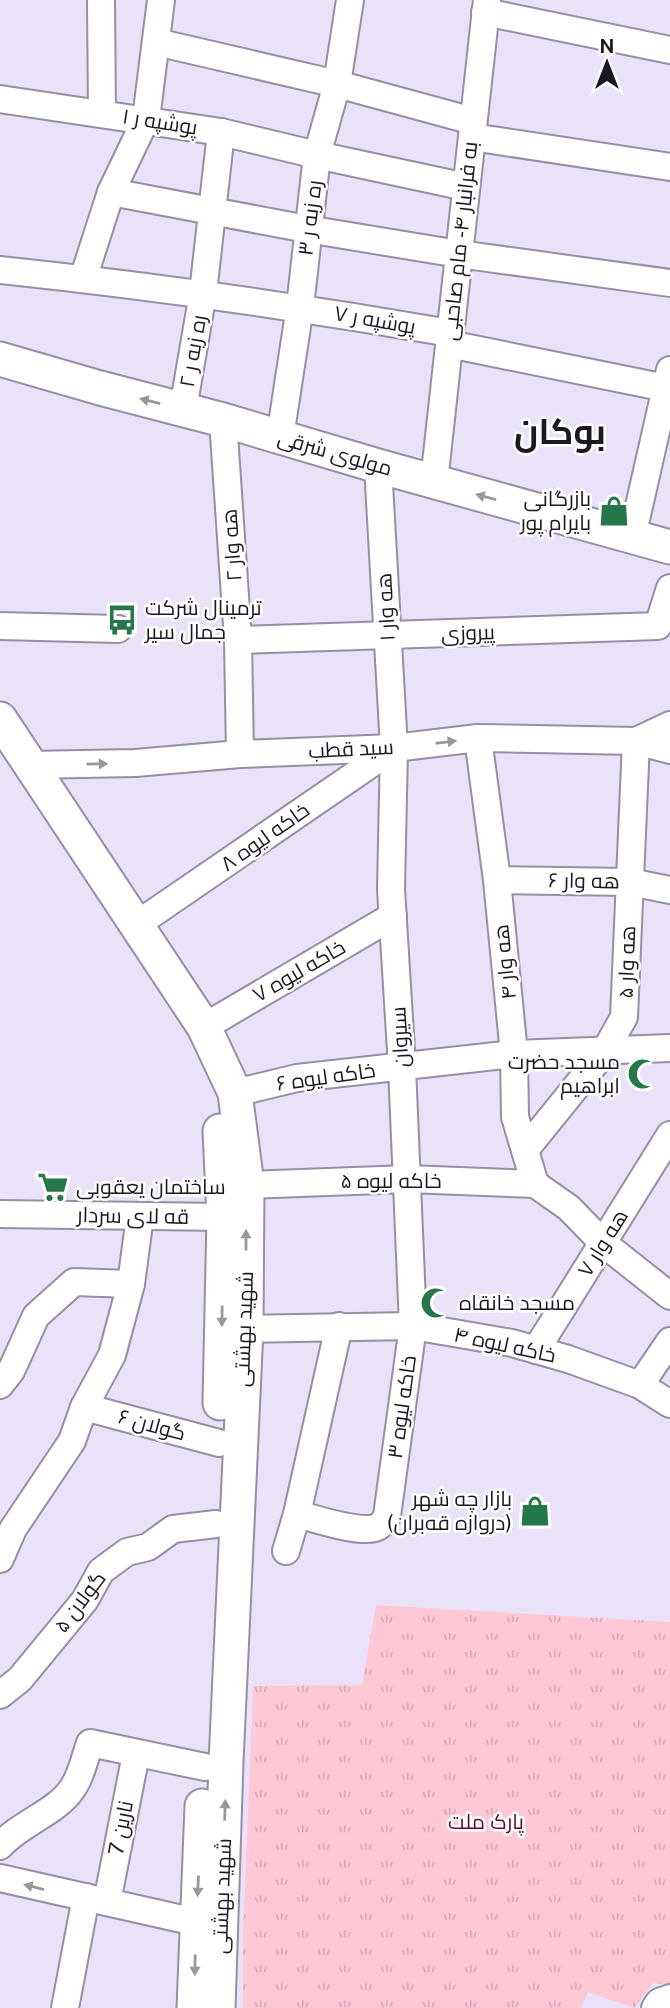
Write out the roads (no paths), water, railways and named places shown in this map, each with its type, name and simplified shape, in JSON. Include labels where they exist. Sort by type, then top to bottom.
[{"type":"main road","name":"مولوی شرقی","points":[[0,359],[670,547]]},
{"type":"main road","name":"شهید بهشتی","points":[[0,719],[204,1027],[235,1093],[247,1185],[246,1329],[209,1925],[194,2008]]},
{"type":"main road","name":"شهید بهشتی","points":[[0,746],[169,1004],[200,1060],[219,1122],[224,1217],[219,1443],[205,1767],[209,1925],[219,2008]]},
{"type":"street","points":[[101,0],[102,113]]},
{"type":"street","points":[[83,279],[111,192],[146,119],[161,0]]},
{"type":"street","name":"ره زبه ر ۳","points":[[280,437],[300,307],[317,155],[337,84],[350,0]]},
{"type":"street","points":[[486,6],[670,50]]},
{"type":"street","name":"به فرانبار ۴ - مام صاحبی","points":[[434,482],[486,6]]},
{"type":"street","points":[[156,42],[337,84],[472,129],[670,167]]},
{"type":"street","name":"۱ پوشپه ر","points":[[0,99],[221,132],[466,187]]},
{"type":"street","name":"ره زبه ر ۲","points":[[183,409],[202,293],[221,132]]},
{"type":"street","points":[[111,192],[459,254],[670,283]]},
{"type":"street","points":[[0,270],[300,307]]},
{"type":"street","name":"پوشپه ر ۷","points":[[300,307],[449,339],[668,379]]},
{"type":"street","points":[[632,537],[668,379]]},
{"type":"street","name":"هه وار ۲","points":[[223,420],[238,640],[240,754]]},
{"type":"street","name":"هه وار ۱","points":[[377,466],[394,748]]},
{"type":"street","name":"پیروزی","points":[[238,640],[657,626],[670,588]]},
{"type":"street","points":[[0,626],[118,629]]},
{"type":"street","name":"سید قطب","points":[[29,765],[135,763],[240,754],[394,748],[478,738],[636,741],[670,725]]},
{"type":"street","name":"هه وار ۴","points":[[478,738],[497,880],[514,1054],[515,1116],[535,1184]]},
{"type":"street","points":[[636,741],[670,750]]},
{"type":"street","name":"هه وار ۵","points":[[525,1150],[605,1051],[624,1017],[636,741]]},
{"type":"street","name":"سیروان","points":[[394,748],[391,889],[408,1179],[413,1326]]},
{"type":"street","name":"خاکه لیوه ۸","points":[[136,925],[394,748]]},
{"type":"street","name":"هه وار ۶","points":[[497,880],[630,882],[670,890]]},
{"type":"street","name":"خاکه لیوه ۷","points":[[204,1027],[393,916]]},
{"type":"street","name":"خاکه لیوه ۶","points":[[235,1093],[297,1078],[514,1054],[670,1048]]},
{"type":"street","name":"هه وار ۷","points":[[536,1350],[670,1135]]},
{"type":"street","name":"خاکه لیوه ۵","points":[[247,1185],[408,1179],[535,1184]]},
{"type":"street","points":[[535,1184],[569,1208],[604,1243],[670,1296]]},
{"type":"street","name":"قه لای سردار","points":[[0,1214],[224,1217]]},
{"type":"street","points":[[0,1559],[13,1529],[72,1441],[84,1407],[112,1356],[131,1284],[140,1216]]},
{"type":"street","points":[[0,1385],[11,1371],[36,1316],[74,1282],[131,1284]]},
{"type":"street","points":[[286,1551],[297,1514],[339,1326]]},
{"type":"street","name":"خاکه لیوه ۴","points":[[246,1329],[413,1326],[512,1343],[640,1385],[670,1404]]},
{"type":"street","name":"خاکه لیوه ۳","points":[[297,1514],[364,1529],[377,1528],[384,1523],[413,1326]]},
{"type":"street","points":[[640,1385],[670,1341]]},
{"type":"street","name":"گولان ۶","points":[[84,1407],[219,1443]]},
{"type":"street","name":"گولان ۵","points":[[0,1695],[20,1679],[85,1600],[101,1571],[127,1552],[148,1547],[173,1529],[216,1524]]},
{"type":"street","points":[[0,1846],[73,1789],[90,1743],[205,1767]]},
{"type":"street","name":"نارین 7","points":[[65,2008],[135,1754]]},
{"type":"street","points":[[0,1878],[209,1925]]},
{"type":"street","points":[[655,2008],[659,2001],[670,1998]]},
{"type":"place","name":"بازرگانی بایرام پور","points":[[614,511]]},
{"type":"place","name":"ترمینال شرکت جمال سیر","points":[[122,620]]},
{"type":"place","name":"مسجد حضرت ابراهیم","points":[[643,1074]]},
{"type":"place","name":"ساختمان یعقوبی","points":[[53,1187]]},
{"type":"place","name":"مسجد خانقاه","points":[[436,1303]]},
{"type":"place","name":"بازار چه شهر (دروازه قه‌بران)","points":[[535,1511]]},
{"type":"district","name":"بوکان","points":[[560,432]]},
{"type":"park label","name":"پارک ملت","points":[[486,1822]]}]
